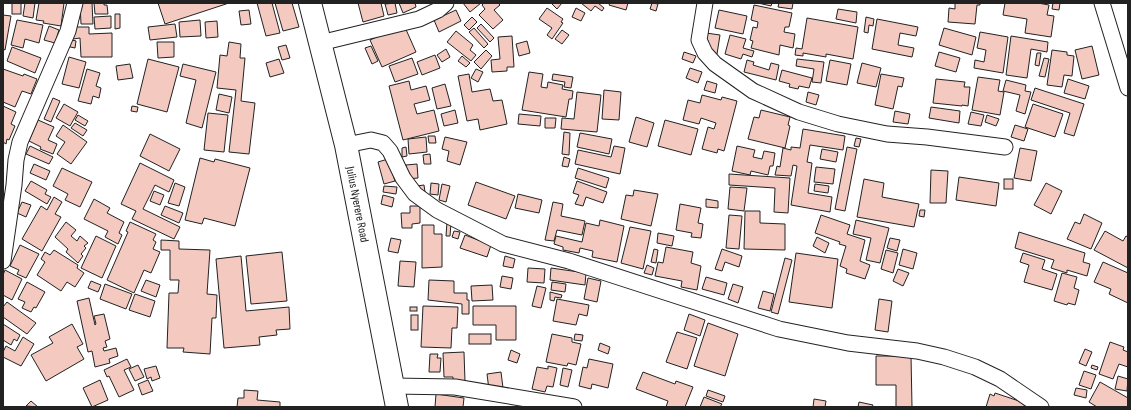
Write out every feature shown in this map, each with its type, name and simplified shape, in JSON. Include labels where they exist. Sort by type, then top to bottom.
[{"type":"highway","name":"Julius Nyerere Road","points":[[310,3],[346,144],[397,407]]},
{"type":"street","points":[[3,261],[7,243],[16,160],[20,142],[68,32],[76,3]]},
{"type":"street","points":[[320,43],[419,19],[429,15],[446,3]]},
{"type":"street","points":[[705,3],[700,40],[705,53],[715,64],[753,91],[799,112],[838,124],[888,134],[927,137],[1005,147]]},
{"type":"street","points":[[1102,3],[1128,88]]},
{"type":"street","points":[[346,144],[371,140],[383,143],[390,151],[403,178],[415,194],[437,210],[503,244],[569,261],[779,329],[848,343],[917,351],[944,357],[975,367],[1000,379],[1041,407]]},
{"type":"street","points":[[393,386],[455,387],[574,407]]},
{"type":"building","points":[[12,3],[21,3],[21,14],[12,14]]},
{"type":"building","points":[[25,3],[35,3],[33,18],[23,16]]},
{"type":"building","points":[[39,3],[64,3],[61,26],[43,23],[44,21],[36,20]]},
{"type":"building","points":[[80,3],[92,3],[93,24],[81,24]]},
{"type":"building","points":[[94,3],[104,3],[104,5],[107,5],[108,14],[95,14]]},
{"type":"building","points":[[158,3],[229,3],[165,24]]},
{"type":"building","points":[[257,3],[272,3],[280,33],[266,36]]},
{"type":"building","points":[[275,3],[292,3],[299,27],[283,31]]},
{"type":"building","points":[[358,3],[381,3],[384,16],[363,22]]},
{"type":"building","points":[[395,3],[397,13],[388,15],[385,4]]},
{"type":"building","points":[[399,3],[415,3],[416,7],[403,13]]},
{"type":"building","points":[[463,3],[481,3],[470,12]]},
{"type":"building","points":[[484,3],[498,3],[500,5],[494,10],[503,20],[493,29],[479,15],[485,9],[482,5]]},
{"type":"building","points":[[551,3],[562,3],[557,9]]},
{"type":"building","points":[[581,3],[598,3],[604,8],[602,11],[595,6],[591,11]]},
{"type":"building","points":[[610,3],[628,3],[626,10],[609,5]]},
{"type":"building","points":[[652,3],[658,4],[656,11],[650,9]]},
{"type":"building","points":[[758,3],[772,3],[771,6]]},
{"type":"building","points":[[779,3],[793,3],[792,9],[778,7]]},
{"type":"building","points":[[955,3],[980,3],[980,5],[977,5],[975,24],[948,22],[949,8],[955,9]]},
{"type":"building","points":[[1005,3],[1038,3],[1049,5],[1047,15],[1054,16],[1051,37],[1025,33],[1027,19],[1003,15]]},
{"type":"building","points":[[1053,3],[1060,3],[1059,10],[1052,9]]},
{"type":"building","points":[[754,5],[792,13],[789,27],[785,27],[784,32],[795,34],[793,48],[780,45],[779,55],[751,48],[753,41],[750,40],[753,27],[757,28],[758,22],[751,20]]},
{"type":"building","points":[[547,8],[563,19],[561,22],[563,23],[552,39],[547,35],[552,28],[539,19]]},
{"type":"building","points":[[576,8],[585,13],[581,21],[572,17]]},
{"type":"building","points":[[838,9],[857,12],[856,23],[836,19]]},
{"type":"building","points":[[249,10],[251,24],[241,25],[239,11]]},
{"type":"building","points":[[456,10],[461,21],[439,32],[434,20]]},
{"type":"building","points":[[719,10],[747,16],[743,34],[715,28]]},
{"type":"building","points":[[115,14],[120,14],[120,28],[115,29]]},
{"type":"building","points":[[3,15],[11,16],[5,50],[3,49]]},
{"type":"building","points":[[111,16],[111,28],[95,29],[94,17]]},
{"type":"building","points":[[472,17],[477,22],[469,30],[464,25]]},
{"type":"building","points":[[866,17],[874,19],[873,26],[869,25],[868,33],[864,32]]},
{"type":"building","points":[[807,18],[858,27],[853,59],[826,54],[826,57],[803,53],[803,56],[795,55],[796,48],[802,49]]},
{"type":"building","points":[[877,19],[918,27],[916,36],[900,33],[898,45],[914,48],[912,57],[872,49]]},
{"type":"building","points":[[17,20],[43,25],[39,43],[25,39],[23,48],[11,45]]},
{"type":"building","points":[[200,20],[201,36],[180,37],[179,22]]},
{"type":"building","points":[[217,21],[218,37],[206,38],[205,22]]},
{"type":"building","points":[[175,24],[177,37],[150,40],[148,27]]},
{"type":"building","points":[[481,24],[494,38],[490,42],[477,28]]},
{"type":"building","points":[[404,25],[416,52],[382,67],[370,40]]},
{"type":"building","points":[[49,26],[59,30],[55,43],[44,40]]},
{"type":"building","points":[[73,27],[89,27],[89,34],[112,33],[112,57],[81,57],[80,38],[73,39]]},
{"type":"building","points":[[474,28],[488,44],[484,48],[469,32]]},
{"type":"building","points":[[944,28],[976,37],[972,55],[939,45]]},
{"type":"building","points":[[562,30],[569,35],[562,44],[555,39]]},
{"type":"building","points":[[456,31],[473,45],[470,50],[476,55],[471,61],[447,42]]},
{"type":"building","points":[[980,32],[1008,37],[1003,73],[974,68],[975,60],[984,62],[986,50],[977,48]]},
{"type":"building","points":[[706,33],[720,35],[717,54],[706,52],[708,40],[705,39]]},
{"type":"building","points":[[730,35],[746,39],[743,48],[754,51],[752,57],[743,54],[741,59],[725,54]]},
{"type":"building","points":[[512,36],[514,67],[507,67],[507,71],[492,72],[491,60],[500,59],[498,37]]},
{"type":"building","points":[[1011,36],[1048,42],[1047,52],[1031,49],[1027,78],[1006,75]]},
{"type":"building","points":[[68,39],[76,41],[75,48],[66,46]]},
{"type":"building","points":[[527,41],[530,53],[519,56],[516,44]]},
{"type":"building","points":[[157,42],[174,42],[174,57],[158,58]]},
{"type":"building","points":[[229,42],[241,44],[240,58],[245,58],[241,101],[255,103],[249,154],[229,152],[236,90],[217,88],[220,55],[227,56]]},
{"type":"building","points":[[286,45],[290,58],[282,60],[278,47]]},
{"type":"building","points":[[371,46],[378,61],[372,64],[365,48]]},
{"type":"building","points":[[1092,46],[1099,75],[1082,79],[1075,50]]},
{"type":"building","points":[[12,47],[41,58],[35,73],[7,61]]},
{"type":"building","points":[[446,49],[450,57],[442,62],[437,55]]},
{"type":"building","points":[[486,50],[492,56],[481,69],[474,62]]},
{"type":"building","points":[[1052,50],[1067,52],[1067,55],[1074,56],[1072,76],[1064,75],[1062,87],[1047,85]]},
{"type":"building","points":[[684,52],[696,56],[693,63],[682,59]]},
{"type":"building","points":[[939,52],[960,58],[956,72],[935,66]]},
{"type":"building","points":[[1037,53],[1041,53],[1039,66],[1035,65]]},
{"type":"building","points":[[435,55],[440,68],[422,75],[417,62]]},
{"type":"building","points":[[462,56],[470,63],[466,67],[458,61]]},
{"type":"building","points":[[69,57],[86,62],[79,88],[62,84]]},
{"type":"building","points":[[412,58],[418,74],[395,82],[389,66]]},
{"type":"building","points":[[1044,58],[1049,59],[1045,77],[1039,76]]},
{"type":"building","points":[[148,59],[179,67],[167,112],[137,104]]},
{"type":"building","points":[[279,59],[284,73],[270,77],[266,63]]},
{"type":"building","points":[[797,59],[824,62],[821,83],[812,82],[814,69],[796,66]]},
{"type":"building","points":[[747,60],[754,62],[753,65],[769,70],[771,63],[779,65],[776,80],[744,72]]},
{"type":"building","points":[[830,60],[851,64],[847,85],[826,81]]},
{"type":"building","points":[[862,63],[881,68],[876,87],[857,83]]},
{"type":"building","points":[[130,64],[133,78],[118,80],[116,66]]},
{"type":"building","points":[[183,64],[216,72],[202,128],[186,123],[196,80],[180,76]]},
{"type":"building","points":[[690,68],[702,72],[698,83],[686,78]]},
{"type":"building","points":[[3,69],[37,79],[31,94],[22,91],[15,107],[3,102]]},
{"type":"building","points":[[87,69],[100,73],[96,86],[101,88],[99,98],[93,96],[91,104],[78,101]]},
{"type":"building","points":[[476,69],[483,72],[478,82],[471,78]]},
{"type":"building","points":[[782,70],[812,78],[809,88],[799,86],[798,89],[789,87],[790,84],[779,81]]},
{"type":"building","points":[[529,72],[543,74],[541,87],[547,88],[548,82],[563,85],[562,89],[573,91],[572,99],[569,99],[566,117],[522,110]]},
{"type":"building","points":[[469,74],[472,92],[490,89],[493,101],[502,100],[507,124],[480,130],[478,119],[467,121],[458,76]]},
{"type":"building","points":[[553,74],[573,77],[571,88],[564,87],[565,82],[552,80]]},
{"type":"building","points":[[881,74],[904,78],[902,87],[898,86],[893,109],[875,105]]},
{"type":"building","points":[[978,77],[1000,80],[998,91],[1004,92],[1000,115],[972,110]]},
{"type":"building","points":[[936,79],[965,82],[964,87],[970,87],[968,106],[933,103]]},
{"type":"building","points":[[1068,79],[1089,86],[1085,99],[1064,93]]},
{"type":"building","points":[[1006,80],[1026,85],[1025,91],[1031,92],[1025,114],[1016,111],[1020,95],[1003,91]]},
{"type":"building","points":[[409,81],[411,90],[426,86],[430,100],[414,104],[417,114],[434,110],[439,131],[403,140],[389,86]]},
{"type":"building","points":[[707,81],[717,84],[715,93],[704,90]]},
{"type":"building","points":[[445,84],[451,106],[437,109],[432,88]]},
{"type":"building","points":[[1035,88],[1084,104],[1074,136],[1064,133],[1070,113],[1031,100]]},
{"type":"building","points":[[604,90],[621,92],[619,120],[602,119]]},
{"type":"building","points":[[577,92],[601,95],[597,132],[561,129],[562,118],[574,119]]},
{"type":"building","points":[[808,92],[819,95],[816,105],[806,102]]},
{"type":"building","points":[[219,94],[232,97],[229,113],[216,110]]},
{"type":"building","points":[[702,95],[721,100],[722,97],[737,101],[724,151],[718,149],[717,153],[702,149],[708,127],[714,129],[716,123],[701,118],[699,124],[683,120],[688,100],[700,103]]},
{"type":"building","points":[[53,98],[60,101],[51,122],[44,119]]},
{"type":"building","points":[[64,104],[78,112],[70,126],[56,118]]},
{"type":"building","points":[[1033,104],[1063,114],[1055,137],[1025,127]]},
{"type":"building","points":[[3,106],[16,112],[11,124],[15,126],[9,140],[7,139],[6,144],[3,142]]},
{"type":"building","points":[[132,106],[138,107],[137,112],[131,111]]},
{"type":"building","points":[[931,107],[960,111],[959,123],[929,118]]},
{"type":"building","points":[[455,110],[458,123],[444,126],[441,114]]},
{"type":"building","points":[[761,110],[790,117],[788,125],[790,126],[785,148],[748,139],[754,117],[759,118]]},
{"type":"building","points":[[895,111],[910,114],[908,124],[893,122]]},
{"type":"building","points":[[971,112],[984,115],[981,126],[968,124]]},
{"type":"building","points":[[208,113],[228,115],[224,152],[204,150]]},
{"type":"building","points":[[519,114],[541,116],[540,126],[518,124]]},
{"type":"building","points":[[78,115],[88,121],[85,126],[75,120]]},
{"type":"building","points":[[987,115],[999,119],[996,126],[985,122]]},
{"type":"building","points":[[636,117],[654,123],[647,147],[629,142]]},
{"type":"building","points":[[545,118],[556,118],[555,128],[545,128]]},
{"type":"building","points":[[38,120],[54,127],[48,140],[57,144],[53,154],[40,149],[41,147],[29,141]]},
{"type":"building","points":[[665,120],[698,129],[691,155],[658,146]]},
{"type":"building","points":[[75,123],[87,130],[83,136],[71,128]]},
{"type":"building","points":[[63,125],[87,142],[71,164],[57,154],[65,142],[56,136]]},
{"type":"building","points":[[1015,125],[1028,129],[1024,141],[1011,137]]},
{"type":"building","points":[[803,129],[845,136],[843,150],[810,145],[807,162],[812,163],[808,193],[832,197],[830,212],[791,205],[797,166],[793,165],[791,176],[775,175],[777,166],[780,167],[783,148],[791,150],[791,147],[800,148]]},
{"type":"building","points":[[564,132],[570,133],[569,155],[562,154]]},
{"type":"building","points":[[580,133],[612,139],[609,154],[577,147]]},
{"type":"building","points":[[150,134],[180,149],[169,171],[140,156]]},
{"type":"building","points":[[428,136],[435,136],[436,143],[429,143]]},
{"type":"building","points":[[426,137],[427,152],[409,154],[408,139]]},
{"type":"building","points":[[445,137],[467,142],[460,165],[447,161],[449,151],[442,149]]},
{"type":"building","points":[[856,138],[861,139],[859,147],[854,146]]},
{"type":"building","points":[[30,146],[53,157],[49,164],[26,154]]},
{"type":"building","points":[[614,146],[625,148],[620,174],[575,164],[578,150],[611,157]]},
{"type":"building","points":[[737,146],[755,150],[753,157],[762,159],[764,151],[775,153],[773,166],[770,166],[768,175],[751,171],[750,175],[732,171]]},
{"type":"building","points":[[406,147],[407,156],[402,157],[402,148]]},
{"type":"building","points":[[847,147],[857,149],[845,211],[835,209]]},
{"type":"building","points":[[1020,148],[1037,151],[1031,181],[1014,178]]},
{"type":"building","points":[[822,149],[838,152],[836,162],[820,159]]},
{"type":"building","points":[[430,154],[431,164],[424,164],[423,155]]},
{"type":"building","points":[[564,157],[570,159],[568,167],[562,166]]},
{"type":"building","points":[[200,158],[214,162],[215,159],[250,168],[235,226],[204,218],[202,224],[185,220]]},
{"type":"building","points":[[388,159],[395,181],[384,184],[378,162]]},
{"type":"building","points":[[140,163],[174,180],[169,192],[155,185],[143,209],[180,227],[174,239],[132,219],[136,211],[121,204]]},
{"type":"building","points":[[34,164],[50,171],[46,180],[30,173]]},
{"type":"building","points":[[417,164],[418,178],[407,179],[406,165]]},
{"type":"building","points":[[816,167],[835,169],[833,184],[814,182]]},
{"type":"building","points":[[62,168],[92,182],[80,207],[65,200],[68,194],[53,186]]},
{"type":"building","points":[[578,168],[609,178],[606,188],[575,178]]},
{"type":"building","points":[[931,170],[948,171],[946,203],[930,203]]},
{"type":"building","points":[[729,174],[790,178],[788,213],[774,212],[775,188],[729,185]]},
{"type":"building","points":[[959,177],[999,183],[996,206],[956,200]]},
{"type":"building","points":[[864,179],[884,183],[882,197],[919,204],[914,227],[857,217]]},
{"type":"building","points":[[1004,179],[1013,179],[1013,189],[1004,189]]},
{"type":"building","points":[[31,181],[47,190],[45,194],[51,197],[47,204],[25,191]]},
{"type":"building","points":[[577,181],[607,192],[603,203],[586,197],[583,206],[575,204],[579,195],[573,193]]},
{"type":"building","points":[[476,182],[515,196],[506,219],[468,205]]},
{"type":"building","points":[[175,183],[185,187],[179,206],[168,203]]},
{"type":"building","points":[[431,183],[439,184],[438,195],[430,194]]},
{"type":"building","points":[[1046,183],[1062,191],[1051,214],[1034,205]]},
{"type":"building","points":[[442,184],[450,186],[446,202],[439,200]]},
{"type":"building","points":[[815,184],[829,186],[828,193],[814,191]]},
{"type":"building","points":[[424,185],[425,192],[418,193],[417,186]]},
{"type":"building","points":[[384,186],[397,187],[396,194],[383,192]]},
{"type":"building","points":[[730,187],[747,188],[744,211],[728,209]]},
{"type":"building","points":[[634,190],[658,194],[651,226],[621,219],[626,195],[633,196]]},
{"type":"building","points":[[154,191],[164,195],[160,205],[150,201]]},
{"type":"building","points":[[3,193],[9,197],[3,207]]},
{"type":"building","points":[[518,194],[542,200],[539,213],[515,208]]},
{"type":"building","points":[[383,195],[394,198],[392,207],[381,204]]},
{"type":"building","points":[[54,197],[62,202],[55,214],[61,217],[42,251],[22,239],[41,206],[47,210]]},
{"type":"building","points":[[94,199],[110,208],[107,213],[124,222],[119,233],[122,235],[118,244],[105,237],[108,231],[84,219]]},
{"type":"building","points":[[706,199],[718,201],[718,208],[706,207]]},
{"type":"building","points":[[22,202],[31,205],[26,217],[17,213]]},
{"type":"building","points":[[553,202],[563,204],[561,216],[585,221],[582,235],[557,230],[554,241],[545,240]]},
{"type":"building","points":[[680,204],[701,208],[698,223],[703,224],[701,238],[691,237],[692,233],[676,230]]},
{"type":"building","points":[[165,206],[183,213],[179,223],[161,215]]},
{"type":"building","points":[[410,206],[420,206],[420,223],[412,224],[412,228],[402,228],[401,213],[410,213]]},
{"type":"building","points":[[920,210],[925,210],[924,217],[919,216]]},
{"type":"building","points":[[745,211],[760,211],[760,223],[785,224],[785,250],[744,249]]},
{"type":"building","points":[[1084,214],[1102,223],[1091,249],[1067,239],[1075,222],[1080,224]]},
{"type":"building","points":[[729,215],[742,216],[739,249],[726,248]]},
{"type":"building","points":[[821,215],[850,225],[847,234],[865,240],[860,261],[870,265],[865,279],[846,273],[847,269],[840,266],[846,246],[839,244],[840,242],[815,233]]},
{"type":"building","points":[[600,220],[624,226],[617,262],[592,257],[593,251],[580,248],[579,253],[563,250],[563,247],[554,244],[556,236],[582,242],[586,223],[599,226]]},
{"type":"building","points":[[856,220],[889,228],[880,263],[866,260],[871,238],[853,234]]},
{"type":"building","points":[[66,222],[76,230],[71,236],[77,241],[80,236],[88,243],[84,246],[86,248],[81,254],[83,256],[78,263],[66,252],[68,249],[55,237]]},
{"type":"building","points":[[130,222],[156,234],[153,240],[156,242],[153,249],[160,252],[151,273],[144,270],[134,293],[107,280],[128,232],[126,231]]},
{"type":"building","points":[[447,222],[451,223],[450,236],[446,236]]},
{"type":"building","points":[[422,225],[434,225],[434,234],[442,234],[442,267],[422,268]]},
{"type":"building","points":[[630,227],[651,231],[643,269],[621,263]]},
{"type":"building","points":[[454,231],[460,232],[458,239],[452,237]]},
{"type":"building","points":[[1105,231],[1123,241],[1126,236],[1128,237],[1128,268],[1094,250]]},
{"type":"building","points":[[1019,232],[1085,253],[1083,262],[1090,264],[1087,276],[1067,270],[1067,273],[1051,268],[1054,260],[1015,248]]},
{"type":"building","points":[[658,233],[674,236],[672,246],[657,243]]},
{"type":"building","points":[[465,235],[491,245],[487,257],[460,248]]},
{"type":"building","points":[[96,236],[116,246],[102,278],[81,268]]},
{"type":"building","points":[[817,237],[829,243],[825,253],[813,246]]},
{"type":"building","points":[[391,238],[401,240],[398,253],[388,251]]},
{"type":"building","points":[[890,238],[900,240],[897,251],[887,248]]},
{"type":"building","points":[[161,240],[179,241],[179,249],[210,250],[207,294],[217,295],[216,318],[212,318],[210,354],[183,352],[184,348],[167,348],[169,293],[178,293],[179,280],[170,280],[170,250],[161,250]]},
{"type":"building","points":[[20,245],[39,254],[26,278],[17,274],[19,270],[10,266]]},
{"type":"building","points":[[666,247],[693,252],[691,263],[701,266],[697,290],[681,287],[682,281],[655,276],[658,262],[663,263]]},
{"type":"building","points":[[654,249],[658,250],[656,263],[651,262]]},
{"type":"building","points":[[722,249],[742,256],[739,267],[725,262],[722,271],[715,269]]},
{"type":"building","points":[[903,249],[917,253],[913,269],[899,265]]},
{"type":"building","points":[[54,250],[78,265],[77,268],[84,273],[75,287],[67,282],[61,291],[37,275],[45,262],[41,259],[45,252],[50,255]]},
{"type":"building","points":[[886,250],[898,253],[893,273],[881,269]]},
{"type":"building","points":[[282,252],[287,301],[251,304],[246,256]]},
{"type":"building","points":[[796,253],[838,259],[832,308],[789,302]]},
{"type":"building","points":[[1023,253],[1045,260],[1042,269],[1057,274],[1052,290],[1024,282],[1029,265],[1020,262]]},
{"type":"building","points":[[241,256],[246,311],[289,307],[290,329],[276,330],[277,335],[259,337],[260,345],[224,348],[216,259]]},
{"type":"building","points":[[505,256],[515,259],[513,268],[503,266]]},
{"type":"building","points":[[785,258],[792,260],[778,314],[771,312]]},
{"type":"building","points":[[400,261],[416,262],[414,287],[398,286]]},
{"type":"building","points":[[1103,262],[1128,273],[1128,303],[1109,294],[1111,289],[1094,282]]},
{"type":"building","points":[[647,265],[654,268],[652,275],[644,273]]},
{"type":"building","points":[[528,268],[545,269],[544,283],[527,282]]},
{"type":"building","points":[[551,268],[586,273],[585,285],[550,280]]},
{"type":"building","points":[[898,269],[909,273],[903,286],[893,281]]},
{"type":"building","points":[[5,270],[22,279],[12,300],[3,295],[3,275]]},
{"type":"building","points":[[1062,273],[1077,277],[1074,288],[1079,290],[1075,305],[1068,303],[1067,305],[1054,301]]},
{"type":"building","points":[[502,276],[513,278],[511,289],[500,287]]},
{"type":"building","points":[[706,277],[727,283],[724,295],[702,289]]},
{"type":"building","points":[[588,278],[601,281],[597,302],[584,299]]},
{"type":"building","points":[[146,280],[160,285],[156,297],[141,291]]},
{"type":"building","points":[[429,280],[454,281],[454,293],[467,293],[467,300],[469,300],[469,314],[462,314],[462,304],[428,300]]},
{"type":"building","points":[[91,281],[101,285],[98,292],[88,288]]},
{"type":"building","points":[[27,282],[45,292],[36,308],[34,307],[31,312],[22,308],[25,302],[18,299]]},
{"type":"building","points":[[552,282],[566,284],[565,292],[551,290]]},
{"type":"building","points":[[105,284],[132,294],[126,309],[100,299]]},
{"type":"building","points":[[733,284],[743,287],[738,303],[728,299]]},
{"type":"building","points":[[492,285],[493,300],[472,301],[471,286]]},
{"type":"building","points":[[537,286],[546,288],[541,308],[532,306]]},
{"type":"building","points":[[763,291],[774,294],[770,311],[758,308]]},
{"type":"building","points":[[550,292],[562,295],[561,298],[555,297],[554,301],[550,300]]},
{"type":"building","points":[[135,294],[155,301],[150,317],[129,310]]},
{"type":"building","points":[[89,298],[95,325],[94,316],[104,314],[110,339],[105,341],[107,347],[103,348],[104,351],[116,348],[118,356],[109,359],[110,363],[95,367],[92,351],[88,352],[77,301]]},
{"type":"building","points":[[557,299],[589,305],[587,316],[579,314],[576,325],[553,321]]},
{"type":"building","points":[[879,299],[892,301],[888,332],[875,330]]},
{"type":"building","points":[[7,302],[36,323],[27,334],[3,317],[3,307]]},
{"type":"building","points":[[423,306],[458,307],[457,328],[452,328],[451,348],[421,347]]},
{"type":"building","points":[[473,306],[516,306],[516,340],[496,340],[496,325],[473,325]]},
{"type":"building","points":[[410,307],[417,307],[417,311],[410,311]]},
{"type":"building","points":[[689,314],[705,320],[700,336],[684,330]]},
{"type":"building","points":[[411,315],[418,315],[418,330],[411,330]]},
{"type":"building","points":[[708,323],[738,334],[725,376],[694,366]]},
{"type":"building","points":[[3,324],[20,335],[17,341],[14,339],[11,345],[3,340]]},
{"type":"building","points":[[72,324],[83,344],[77,347],[84,359],[46,381],[31,355],[53,343],[49,337]]},
{"type":"building","points":[[677,332],[697,338],[687,369],[666,362]]},
{"type":"building","points":[[469,334],[491,334],[491,344],[469,344]]},
{"type":"building","points":[[552,334],[572,338],[572,342],[581,344],[576,365],[568,363],[567,366],[546,362]]},
{"type":"building","points":[[575,334],[583,335],[582,341],[574,340]]},
{"type":"building","points":[[23,337],[34,344],[21,366],[3,357],[3,352],[6,346],[15,351]]},
{"type":"building","points":[[1110,342],[1124,347],[1123,350],[1128,352],[1128,367],[1119,364],[1113,379],[1099,374]]},
{"type":"building","points":[[600,343],[610,347],[608,354],[598,350]]},
{"type":"building","points":[[1085,349],[1092,352],[1086,366],[1079,363]]},
{"type":"building","points":[[511,350],[520,354],[517,363],[508,360]]},
{"type":"building","points":[[464,352],[465,382],[453,382],[453,377],[444,377],[443,353]]},
{"type":"building","points":[[430,354],[438,354],[437,358],[441,358],[440,372],[429,372]]},
{"type":"building","points":[[876,356],[911,356],[912,407],[896,407],[896,385],[876,385]]},
{"type":"building","points":[[127,359],[131,367],[124,370],[134,390],[119,397],[109,376],[107,377],[104,370]]},
{"type":"building","points":[[589,359],[613,364],[608,388],[592,384],[591,389],[579,386],[583,367],[587,368]]},
{"type":"building","points":[[138,365],[144,377],[135,381],[129,369]]},
{"type":"building","points":[[1092,365],[1098,367],[1097,370],[1091,368]]},
{"type":"building","points":[[156,366],[160,378],[152,381],[151,377],[147,379],[144,369]]},
{"type":"building","points":[[548,366],[557,368],[553,387],[547,386],[545,392],[532,389],[537,367],[548,369]]},
{"type":"building","points":[[563,368],[572,370],[568,387],[560,385]]},
{"type":"building","points":[[1084,371],[1096,375],[1091,389],[1079,385]]},
{"type":"building","points":[[501,372],[503,388],[489,390],[487,374]]},
{"type":"building","points":[[643,372],[675,384],[676,381],[693,387],[685,407],[666,407],[668,401],[636,389]]},
{"type":"building","points":[[1118,376],[1128,379],[1127,391],[1115,389]]},
{"type":"building","points":[[100,380],[108,400],[92,407],[83,388]]},
{"type":"building","points":[[148,380],[153,391],[142,395],[138,384]]},
{"type":"building","points":[[1100,382],[1128,398],[1128,407],[1097,407],[1089,402]]},
{"type":"building","points":[[1076,388],[1087,390],[1086,398],[1074,395]]},
{"type":"building","points":[[244,390],[258,391],[257,400],[280,402],[280,407],[237,407],[238,398],[244,398]]},
{"type":"building","points":[[708,390],[725,396],[723,402],[706,396]]},
{"type":"building","points":[[995,393],[1025,403],[1024,407],[986,407],[990,394],[994,396]]},
{"type":"building","points":[[436,394],[464,398],[463,407],[435,407]]},
{"type":"building","points":[[704,397],[722,404],[720,407],[700,407]]},
{"type":"building","points":[[814,399],[826,401],[825,407],[813,407]]},
{"type":"building","points":[[31,401],[38,407],[26,406]]},
{"type":"building","points":[[859,402],[873,405],[872,407],[858,407]]}]
